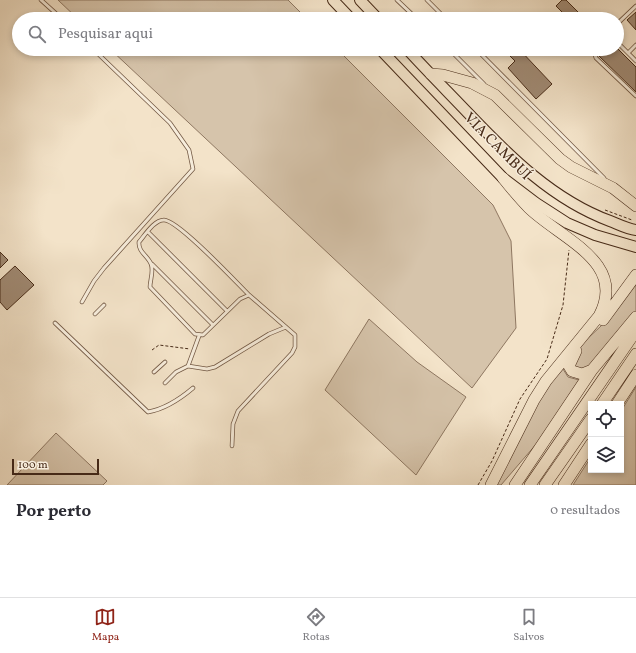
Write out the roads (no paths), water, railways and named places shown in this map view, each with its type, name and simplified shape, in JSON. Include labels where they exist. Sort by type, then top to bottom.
[{"type":"highway","points":[[431,74],[443,75],[472,83],[495,95],[560,159],[571,167],[613,188],[636,206]]},
{"type":"highway","points":[[491,485],[528,411],[546,381],[599,316],[605,305],[606,280],[601,269],[592,257],[529,208],[503,178]]},
{"type":"highway","points":[[592,370],[582,374],[572,371],[569,366],[574,353],[598,326],[636,276]]},
{"type":"highway","points":[[515,485],[592,370],[636,317]]},
{"type":"highway","points":[[530,485],[636,331]]},
{"type":"highway","points":[[604,401],[636,354]]},
{"type":"highway","points":[[619,401],[636,376]]},
{"type":"highway","points":[[545,485],[588,423]]},
{"type":"highway","points":[[508,485],[546,439]]},
{"type":"highway","points":[[564,485],[588,449]]},
{"type":"main road","points":[[333,0],[344,12]]},
{"type":"main road","points":[[360,0],[371,12]]},
{"type":"main road","name":"VIA CAMBUÍ","points":[[387,56],[503,178],[536,203],[567,222],[595,235],[626,245],[636,246]]},
{"type":"main road","name":"VIA CAMBUÍ","points":[[414,56],[494,141],[526,171],[581,208],[598,216],[635,227]]},
{"type":"lane","points":[[41,0],[54,12]]},
{"type":"lane","points":[[397,0],[410,12]]},
{"type":"lane","points":[[427,0],[439,12]]},
{"type":"lane","points":[[624,17],[636,6]]},
{"type":"lane","points":[[628,53],[636,45]]},
{"type":"lane","points":[[624,49],[636,61]]},
{"type":"lane","points":[[82,302],[94,281],[104,268],[193,169],[189,150],[170,123],[100,56]]},
{"type":"lane","points":[[455,56],[495,95]]},
{"type":"lane","points":[[483,56],[613,188]]},
{"type":"lane","points":[[595,56],[636,96]]},
{"type":"lane","points":[[213,325],[151,264],[139,245],[139,242],[156,223],[164,220],[184,231],[294,335],[295,347],[292,353],[238,411],[233,424],[232,446]]},
{"type":"lane","points":[[148,232],[227,311]]},
{"type":"lane","points":[[151,264],[153,270],[150,287],[199,336]]},
{"type":"lane","points":[[188,366],[199,336],[203,335],[243,296],[250,295]]},
{"type":"lane","points":[[95,314],[104,305]]},
{"type":"lane","points":[[55,323],[148,412],[155,411],[180,399],[193,388]]},
{"type":"lane","points":[[165,383],[176,372],[188,366],[207,369],[215,367],[269,334],[286,327]]},
{"type":"lane","points":[[154,372],[164,362]]}]
